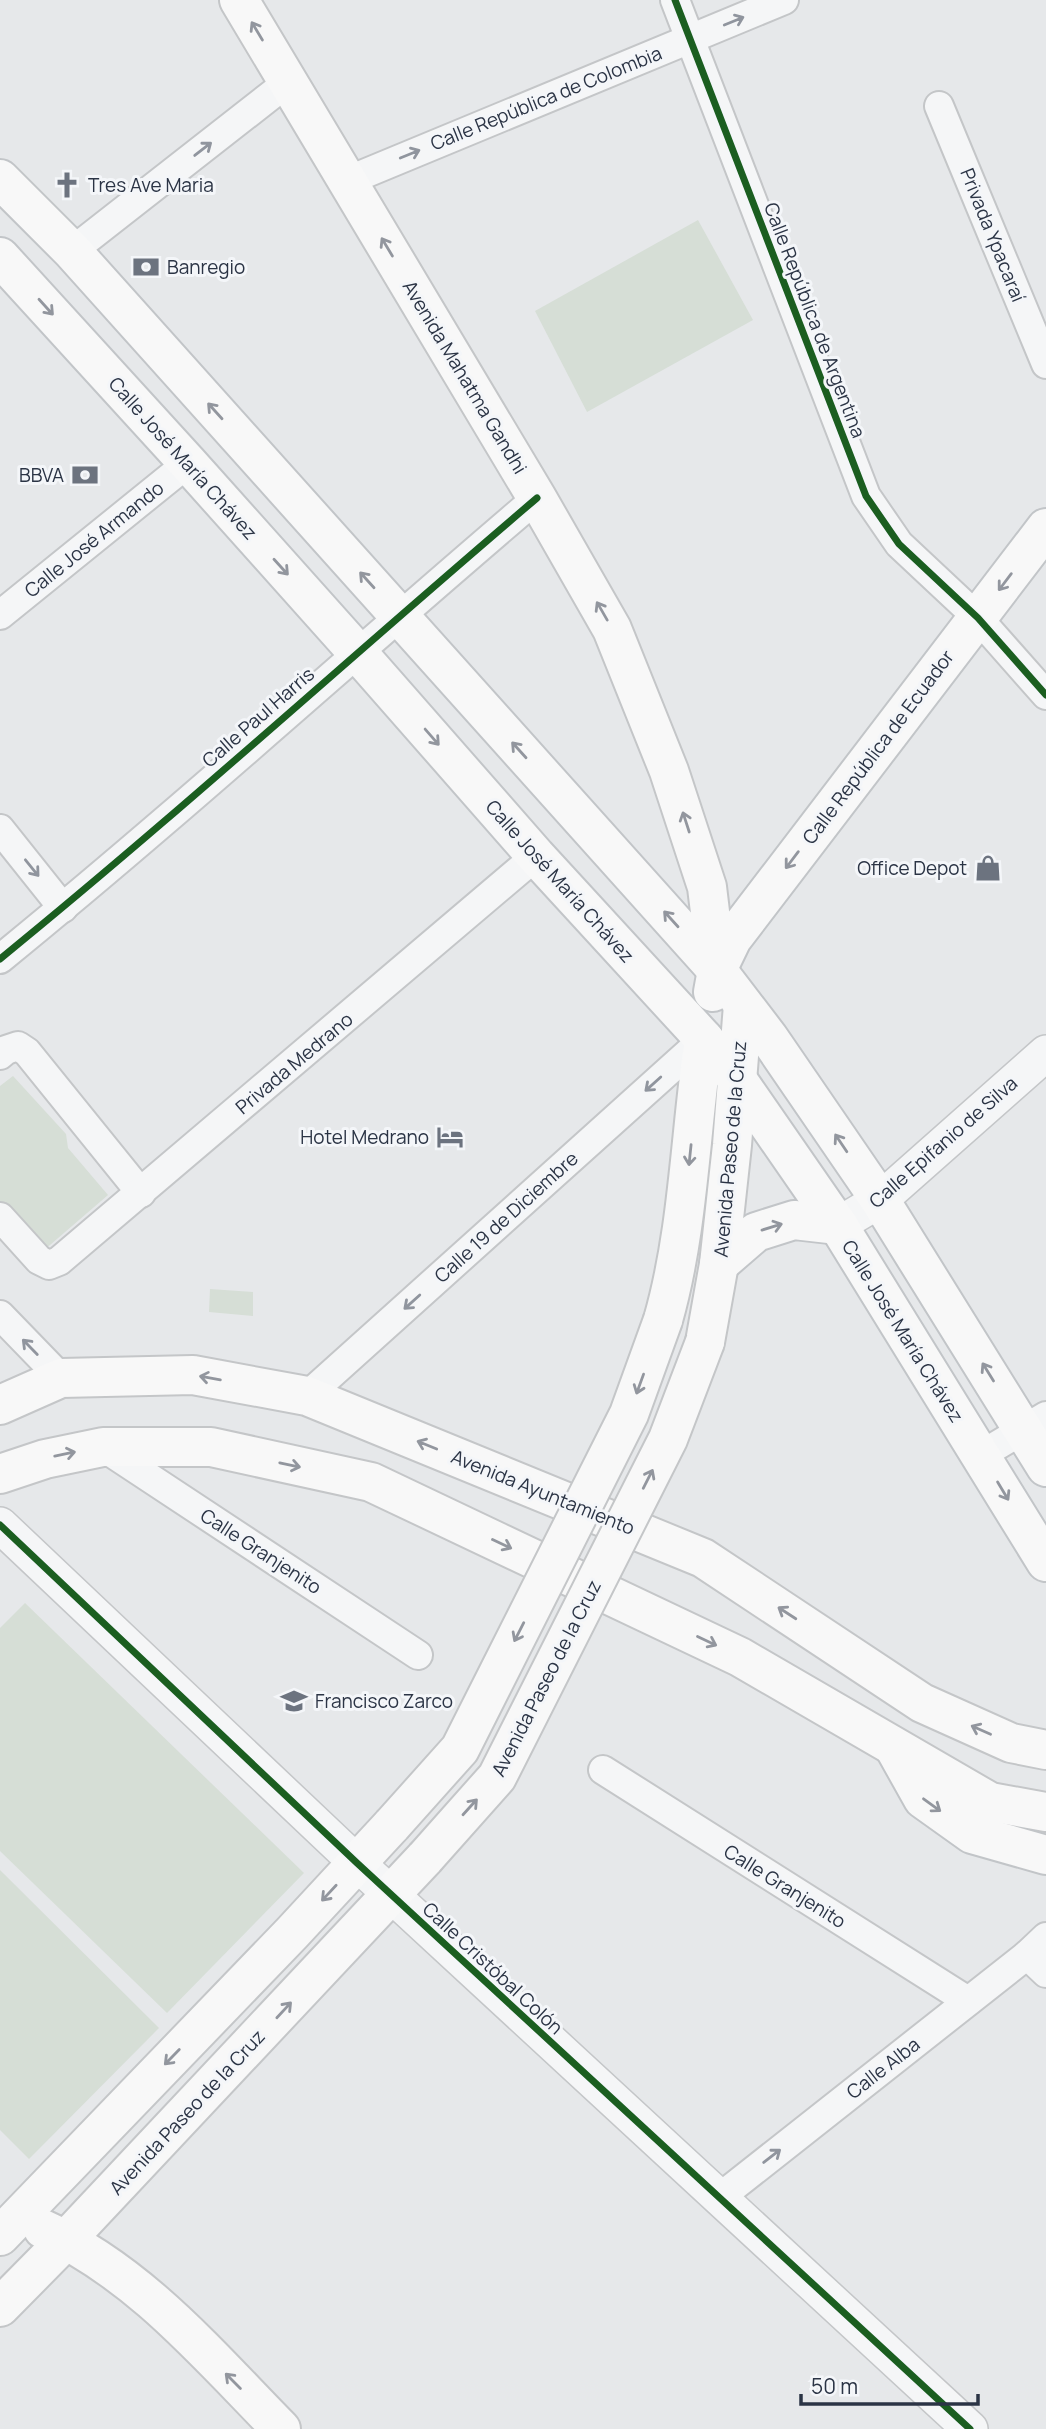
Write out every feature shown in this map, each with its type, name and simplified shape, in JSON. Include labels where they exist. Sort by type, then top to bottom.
[{"type":"main road","name":"Avenida Mahatma Gandhi","points":[[239,0],[537,498],[612,629],[669,771],[707,887],[717,970]]},
{"type":"main road","points":[[0,179],[72,251],[717,970],[769,1038],[1035,1423],[1046,1466]]},
{"type":"main road","name":"Calle José María Chávez","points":[[0,257],[188,463],[737,1079],[838,1225],[1046,1562]]},
{"type":"main road","name":"Calle República de Ecuador","points":[[717,970],[732,939],[1046,528]]},
{"type":"main road","name":"Avenida Paseo de la Cruz","points":[[6,2221],[357,1863],[460,1749],[629,1414],[663,1320],[682,1237],[704,1039],[717,970]]},
{"type":"main road","name":"Avenida Paseo de la Cruz","points":[[0,2307],[391,1895],[497,1777],[668,1439],[705,1342],[719,1264],[743,1005]]},
{"type":"main road","points":[[719,1264],[756,1232],[794,1220],[838,1225]]},
{"type":"main road","name":"Avenida Ayuntamiento","points":[[0,1405],[61,1378],[193,1375],[307,1396],[703,1558],[922,1703],[1011,1743],[1046,1751]]},
{"type":"main road","points":[[0,1474],[45,1459],[103,1447],[211,1447],[371,1482],[740,1657],[990,1802],[1046,1812]]},
{"type":"main road","points":[[895,1749],[923,1799],[972,1834],[1046,1855]]},
{"type":"main road","points":[[6,2221],[67,2239],[148,2295],[281,2429]]},
{"type":"street","name":"Calle República de Argentina","points":[[675,0],[866,496],[899,544],[978,618],[1046,695]]},
{"type":"street","name":"Calle República de Colombia","points":[[347,181],[784,0]]},
{"type":"street","points":[[72,251],[288,82]]},
{"type":"street","name":"Privada Ypacaraí","points":[[939,106],[1046,364]]},
{"type":"street","name":"Calle José Armando","points":[[0,615],[188,463]]},
{"type":"street","name":"Calle Paul Harris","points":[[0,959],[63,908],[537,498]]},
{"type":"street","points":[[0,829],[63,908]]},
{"type":"street","name":"Privada Medrano","points":[[0,1217],[39,1260],[49,1265],[59,1261],[536,856]]},
{"type":"street","name":"Calle 19 de Diciembre","points":[[307,1396],[704,1039]]},
{"type":"street","points":[[0,1055],[18,1046],[27,1052],[141,1193]]},
{"type":"street","name":"Calle Epifanio de Silva","points":[[838,1225],[880,1200],[1046,1053]]},
{"type":"street","points":[[0,1315],[61,1378]]},
{"type":"street","points":[[981,1455],[1035,1423]]},
{"type":"street","name":"Calle Granjenito","points":[[103,1447],[418,1655]]},
{"type":"street","name":"Calle Cristóbal Colón","points":[[0,1525],[391,1895],[970,2429]]},
{"type":"street","name":"Calle Granjenito","points":[[603,1770],[968,2001]]},
{"type":"street","name":"Calle Alba","points":[[719,2198],[968,2001],[1040,1955]]},
{"type":"shaded area","points":[[698,220],[753,320],[587,412],[535,311]]},
{"type":"shaded area","points":[[13,1076],[66,1134],[68,1148],[108,1195],[43,1251],[0,1201],[0,1086]]},
{"type":"shaded area","points":[[210,1289],[253,1292],[253,1316],[209,1312]]},
{"type":"shaded area","points":[[25,1603],[304,1873],[167,2013],[0,1851],[0,1628]]},
{"type":"shaded area","points":[[0,1870],[159,2028],[29,2159],[0,2130]]},
{"type":"cycle path","points":[[675,0],[866,496],[899,544],[978,618],[1046,695]]},
{"type":"cycle path","points":[[0,959],[136,846],[537,498]]},
{"type":"cycle path","points":[[0,1525],[357,1863],[970,2429]]},
{"type":"place","name":"Tres Ave Maria","points":[[67,185]]},
{"type":"place","name":"Banregio","points":[[146,267]]},
{"type":"place","name":"BBVA","points":[[85,475]]},
{"type":"place","name":"Office Depot","points":[[988,868]]},
{"type":"place","name":"Hotel Medrano","points":[[450,1137]]},
{"type":"place","name":"Francisco Zarco","points":[[294,1701]]}]
